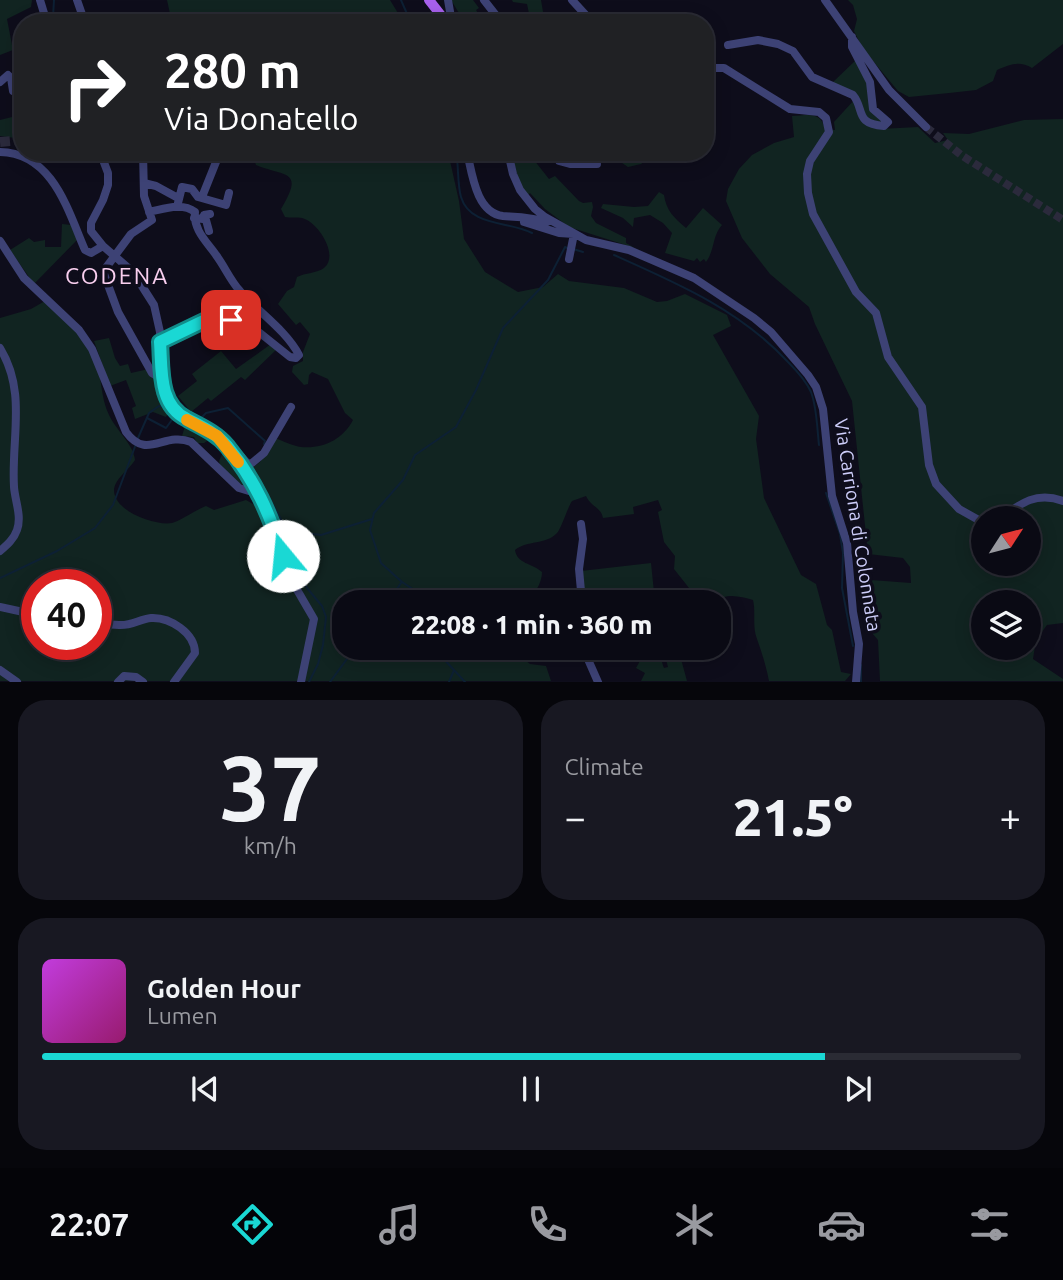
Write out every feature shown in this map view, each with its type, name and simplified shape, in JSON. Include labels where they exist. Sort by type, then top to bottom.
[{"type":"main road","points":[[429,0],[442,14]]},
{"type":"street","points":[[484,0],[495,14]]},
{"type":"street","points":[[572,0],[585,14]]},
{"type":"street","points":[[825,0],[889,90],[926,127]]},
{"type":"street","points":[[728,45],[763,40],[793,51],[809,75],[853,95],[861,117],[869,123],[884,127],[888,122],[873,108],[870,82],[852,47],[852,37]]},
{"type":"street","points":[[714,71],[790,109],[819,112],[826,118],[829,132],[810,161],[807,174],[813,214],[856,292],[876,313],[888,357],[922,407],[929,465],[936,484],[959,509],[971,516]]},
{"type":"street","points":[[0,82],[8,75],[13,91]]},
{"type":"street","points":[[31,161],[57,186],[85,250],[91,253],[103,246]]},
{"type":"street","points":[[103,161],[108,173],[108,185],[90,228],[103,246],[133,272],[154,305],[162,379],[166,396],[175,411],[209,430],[226,446],[271,516],[289,576],[314,619],[301,681]]},
{"type":"street","points":[[144,161],[145,199],[150,216]]},
{"type":"street","points":[[202,197],[216,161]]},
{"type":"street","points":[[470,161],[483,204],[493,213],[504,216],[518,210],[522,200],[520,190]]},
{"type":"street","name":"Via Carriona di Colonnata","points":[[510,161],[520,190],[535,209],[586,240],[629,250],[713,289],[771,332],[812,381],[824,416],[832,496],[847,543],[853,612],[859,645],[856,681]]},
{"type":"street","points":[[559,161],[570,164],[597,164]]},
{"type":"street","points":[[144,183],[156,186],[203,217],[209,231]]},
{"type":"street","points":[[162,379],[152,373],[111,297],[105,269],[131,234],[150,216],[178,202],[182,187],[192,189],[198,197],[226,205],[229,193]]},
{"type":"street","name":"Via Carriona di Colonnata","points":[[504,216],[528,216],[563,227]]},
{"type":"street","points":[[160,342],[204,320],[217,317],[260,333],[290,357],[296,358],[299,355],[272,322],[233,283],[199,230],[203,217]]},
{"type":"street","points":[[524,222],[559,233],[574,234],[569,259]]},
{"type":"street","points":[[0,241],[24,278],[79,330],[86,340],[125,432],[134,443],[143,446],[177,439],[191,442],[239,488],[259,494]]},
{"type":"street","points":[[0,348],[13,380],[17,402],[14,487],[19,512],[17,530],[0,551]]},
{"type":"street","points":[[226,446],[248,464],[252,463],[264,453],[291,407]]},
{"type":"street","points":[[1018,506],[1027,500],[1049,498],[1063,501]]},
{"type":"street","points":[[581,524],[581,590]]},
{"type":"street","points":[[0,607],[21,612]]},
{"type":"street","points":[[112,624],[132,624],[151,618],[168,620],[180,628],[194,644],[195,653],[174,681]]},
{"type":"street","points":[[588,660],[598,681]]},
{"type":"street","points":[[0,670],[17,681]]},
{"type":"street","points":[[118,681],[124,676],[131,676],[143,681]]},
{"type":"green space","points":[[0,0],[32,0],[31,7],[7,19],[13,50],[0,55]]},
{"type":"green space","points":[[167,0],[390,0],[399,14],[170,14]]},
{"type":"green space","points":[[451,0],[473,0],[479,8],[476,10],[478,14],[460,14]]},
{"type":"green space","points":[[512,0],[541,0],[543,14],[529,14],[527,4]]},
{"type":"green space","points":[[848,0],[1063,0],[1063,44],[1032,68],[1018,64],[997,70],[993,81],[976,90],[909,97],[898,91],[863,49],[854,31],[857,19],[853,5]]},
{"type":"green space","points":[[857,59],[866,74],[872,111],[884,120],[884,124],[867,119],[859,99],[832,83]]},
{"type":"green space","points":[[855,99],[857,111],[880,129],[918,127],[935,143],[948,140],[943,133],[969,134],[1024,120],[1063,119],[1063,623],[1047,625],[1041,633],[1041,590],[971,590],[971,660],[1034,660],[1063,681],[880,681],[878,640],[872,633],[871,580],[911,583],[910,567],[903,558],[868,554],[852,401],[809,307],[770,274],[742,238],[726,201],[728,189],[739,169],[752,155],[774,143],[794,137],[792,116],[817,117],[825,129],[835,130],[834,122]]},
{"type":"green space","points":[[14,116],[14,138],[0,136],[0,120]]},
{"type":"green space","points":[[254,161],[450,161],[464,239],[485,272],[518,292],[543,287],[558,274],[569,281],[624,288],[657,302],[685,294],[727,315],[731,326],[713,335],[759,416],[756,439],[764,498],[801,575],[816,584],[827,625],[832,630],[841,672],[851,674],[845,681],[769,681],[756,634],[753,600],[731,596],[731,590],[691,590],[674,569],[675,556],[664,542],[658,512],[662,510],[658,500],[633,507],[634,514],[603,518],[586,496],[572,501],[559,531],[553,537],[515,550],[522,561],[542,572],[535,590],[332,590],[332,660],[525,660],[530,664],[546,666],[551,681],[0,681],[0,318],[31,309],[45,301],[86,341],[95,357],[109,415],[134,454],[135,460],[116,482],[114,491],[116,499],[129,511],[147,520],[172,523],[206,506],[214,510],[246,500],[258,507],[269,504],[248,471],[260,462],[275,438],[298,446],[317,446],[344,433],[353,420],[345,413],[328,379],[312,372],[308,384],[304,385],[292,372],[293,366],[303,361],[303,352],[310,334],[300,322],[296,325],[278,304],[287,291],[294,287],[297,277],[324,268],[329,255],[325,239],[314,225],[302,218],[285,217],[281,209],[291,187],[288,177],[256,165]]},
{"type":"green space","points":[[513,161],[535,161],[549,179],[555,176],[579,201],[592,202],[591,216],[596,223],[626,238],[626,243],[635,248],[569,227],[545,209],[530,193],[527,196],[520,186]]},
{"type":"green space","points":[[619,161],[645,161],[641,164],[628,167]]},
{"type":"green space","points":[[659,192],[664,195],[671,213],[686,228],[703,208],[722,225],[706,262],[704,259],[700,262],[697,258],[694,261],[665,253],[672,233],[650,215],[634,218],[633,227],[623,218],[601,208],[603,204],[648,206]]},
{"type":"green space","points":[[62,224],[71,225],[77,240],[34,284],[10,250],[29,238],[34,242],[45,240],[45,247],[61,247]]},
{"type":"green space","points":[[246,302],[261,316],[252,325],[231,318],[236,303],[240,306]]},
{"type":"green space","points":[[109,338],[120,366],[128,364],[131,373],[149,369],[169,412],[166,417],[153,412],[135,419],[132,408],[136,406],[126,380],[110,386],[94,341]]},
{"type":"green space","points":[[271,344],[277,349],[245,380],[241,377],[211,401],[208,398],[191,412],[178,396],[197,381],[192,374],[221,351],[236,369]]},
{"type":"green space","points":[[186,423],[213,437],[204,443],[197,443],[194,437],[182,436]]},
{"type":"green space","points":[[224,450],[253,491],[243,487],[220,466],[219,461]]},
{"type":"green space","points":[[651,563],[654,590],[583,590],[581,571]]},
{"type":"green space","points":[[640,660],[662,660],[664,668],[668,667],[666,660],[681,660],[687,681],[641,681],[645,673],[636,668]]},
{"type":"waterway","points":[[53,14],[54,0]]},
{"type":"waterway","points":[[401,0],[407,14]]},
{"type":"waterway","points":[[457,161],[461,197],[473,214],[532,233]]},
{"type":"waterway","points":[[414,590],[381,563],[370,530],[374,513],[403,480],[415,455],[456,427],[476,390],[503,328],[548,280],[565,247],[567,248]]},
{"type":"waterway","points":[[573,249],[583,252]]},
{"type":"waterway","points":[[614,255],[707,300],[749,327],[769,344],[797,372],[811,392],[816,411],[819,445]]},
{"type":"waterway","points":[[138,438],[149,413],[159,406],[166,408]]},
{"type":"waterway","points":[[199,420],[206,413],[228,408],[265,441],[264,444]]},
{"type":"waterway","points":[[147,418],[166,428],[174,417],[189,423]]},
{"type":"waterway","points":[[0,578],[57,551],[95,528],[113,505],[136,444]]},
{"type":"waterway","points":[[253,468],[284,525],[289,552],[307,588],[322,606],[326,617],[323,645],[309,682]]},
{"type":"waterway","points":[[826,493],[840,534],[843,553],[842,588],[853,646]]},
{"type":"waterway","points":[[289,531],[321,535],[372,519]]},
{"type":"waterway","points":[[396,590],[401,583]]},
{"type":"waterway","points":[[330,682],[346,660]]},
{"type":"waterway","points":[[445,660],[465,682]]},
{"type":"waterway","points":[[861,665],[861,682]]},
{"type":"waterway","points":[[449,682],[454,670]]},
{"type":"tunnel","points":[[926,127],[961,155],[1063,220]]},
{"type":"tunnel","points":[[0,142],[14,141]]},
{"type":"slow traffic","points":[[187,420],[217,436],[238,462]]},
{"type":"district","name":"CODENA","points":[[117,276]]},
{"type":"route","points":[[231,320],[210,318],[160,342],[162,379],[169,404],[175,411],[217,436],[234,457],[271,516],[283,556]]}]
